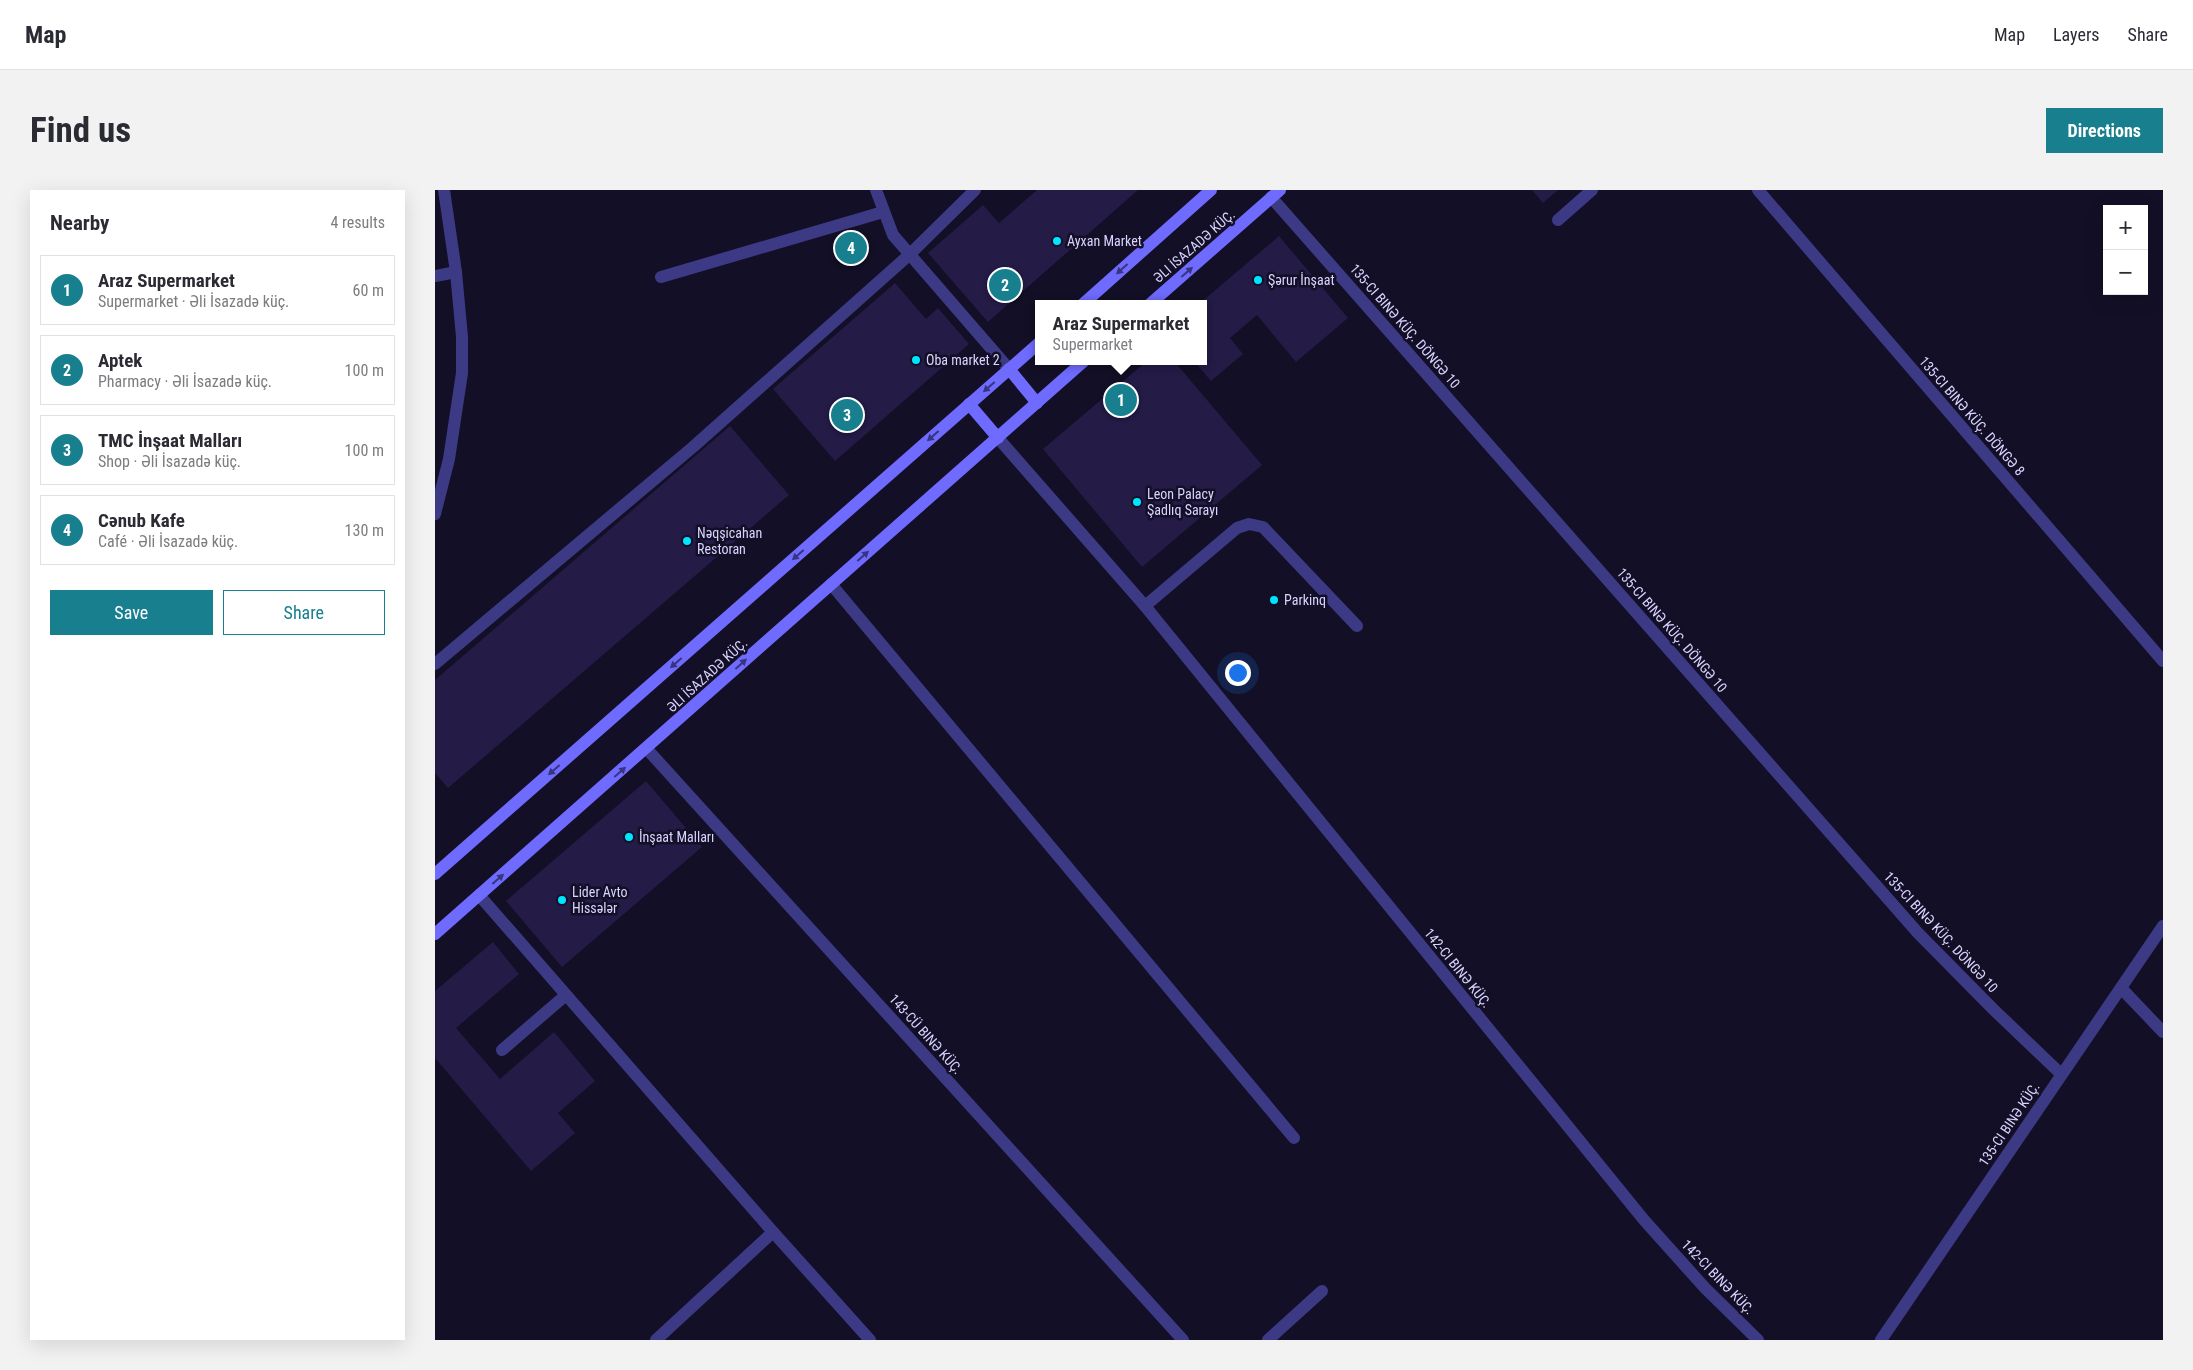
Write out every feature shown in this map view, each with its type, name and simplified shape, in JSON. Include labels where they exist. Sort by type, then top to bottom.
[{"type":"main road","points":[[1087,300],[1211,190]]},
{"type":"main road","name":"ƏLI İSAZADƏ KÜÇ.","points":[[1155,300],[1276,194]]},
{"type":"main road","points":[[435,874],[1035,346]]},
{"type":"main road","points":[[1009,369],[1037,403],[1080,365]]},
{"type":"main road","name":"ƏLI İSAZADƏ KÜÇ.","points":[[435,934],[1037,403]]},
{"type":"main road","points":[[969,404],[998,438]]},
{"type":"street","points":[[435,514],[449,459],[462,373],[462,337],[456,272],[444,190]]},
{"type":"street","points":[[876,190],[893,235],[1009,369]]},
{"type":"street","points":[[435,664],[693,447],[909,255],[975,190]]},
{"type":"street","points":[[1558,220],[1592,190]]},
{"type":"street","name":"135-CI BINƏ KÜÇ. DÖNGƏ 8","points":[[1758,190],[2163,661]]},
{"type":"street","name":"135-CI BINƏ KÜÇ. DÖNGƏ 10","points":[[1276,194],[1918,933],[1993,1010],[2061,1074]]},
{"type":"street","points":[[661,277],[883,212]]},
{"type":"street","points":[[435,276],[456,272]]},
{"type":"street","name":"142-CI BINƏ KÜÇ.","points":[[998,438],[1145,606],[1644,1220],[1705,1288],[1757,1340]]},
{"type":"street","points":[[1145,606],[1237,528],[1249,524],[1263,527],[1357,626]]},
{"type":"street","points":[[831,584],[1294,1138]]},
{"type":"street","name":"143-CÜ BINƏ KÜÇ.","points":[[646,748],[1183,1340]]},
{"type":"street","points":[[479,895],[773,1232],[870,1340]]},
{"type":"street","name":"135-CI BINƏ KÜÇ.","points":[[1881,1340],[2163,926]]},
{"type":"street","points":[[2121,988],[2163,1032]]},
{"type":"street","points":[[502,1050],[566,995]]},
{"type":"street","points":[[656,1340],[773,1232]]},
{"type":"street","points":[[1268,1340],[1322,1291]]},
{"type":"building","points":[[1037,190],[1138,190],[988,322],[928,253],[983,205],[999,223]]},
{"type":"building","points":[[1532,190],[1558,190],[1543,203]]},
{"type":"building","points":[[1279,236],[1348,318],[1296,362],[1257,315],[1230,338],[1243,354],[1211,381],[1197,365],[1207,365],[1207,300],[1204,300]]},
{"type":"building","points":[[895,283],[926,319],[938,308],[969,344],[835,461],[773,389]]},
{"type":"building","points":[[1142,365],[1177,365],[1262,465],[1142,567],[1043,449]]},
{"type":"building","points":[[730,426],[789,495],[448,788],[435,773],[435,680]]},
{"type":"building","points":[[646,781],[702,847],[562,967],[506,901]]},
{"type":"building","points":[[493,942],[519,974],[456,1028],[500,1079],[554,1032],[595,1081],[558,1113],[575,1133],[531,1171],[435,1058],[435,991]]},
{"type":"place","name":"Ayxan Market","points":[[1057,241]]},
{"type":"place","name":"Cənub Kafe","points":[[851,248]]},
{"type":"place","name":"Şərur İnşaat","points":[[1258,280]]},
{"type":"place","name":"Aptek","points":[[1005,285]]},
{"type":"place","name":"Oba market 2","points":[[916,360]]},
{"type":"place","name":"Araz Supermarket","points":[[1121,400]]},
{"type":"place","name":"TMC İnşaat Malları","points":[[847,415]]},
{"type":"place","name":"Leon Palaсу Şadlıq Sarayı","points":[[1137,502]]},
{"type":"place","name":"Nəqşicahan Restoran","points":[[687,541]]},
{"type":"place","name":"Parkinq","points":[[1274,600]]},
{"type":"place","name":"İnşaat Malları","points":[[629,837]]},
{"type":"place","name":"Lider Avto Hissələr","points":[[562,900]]}]
